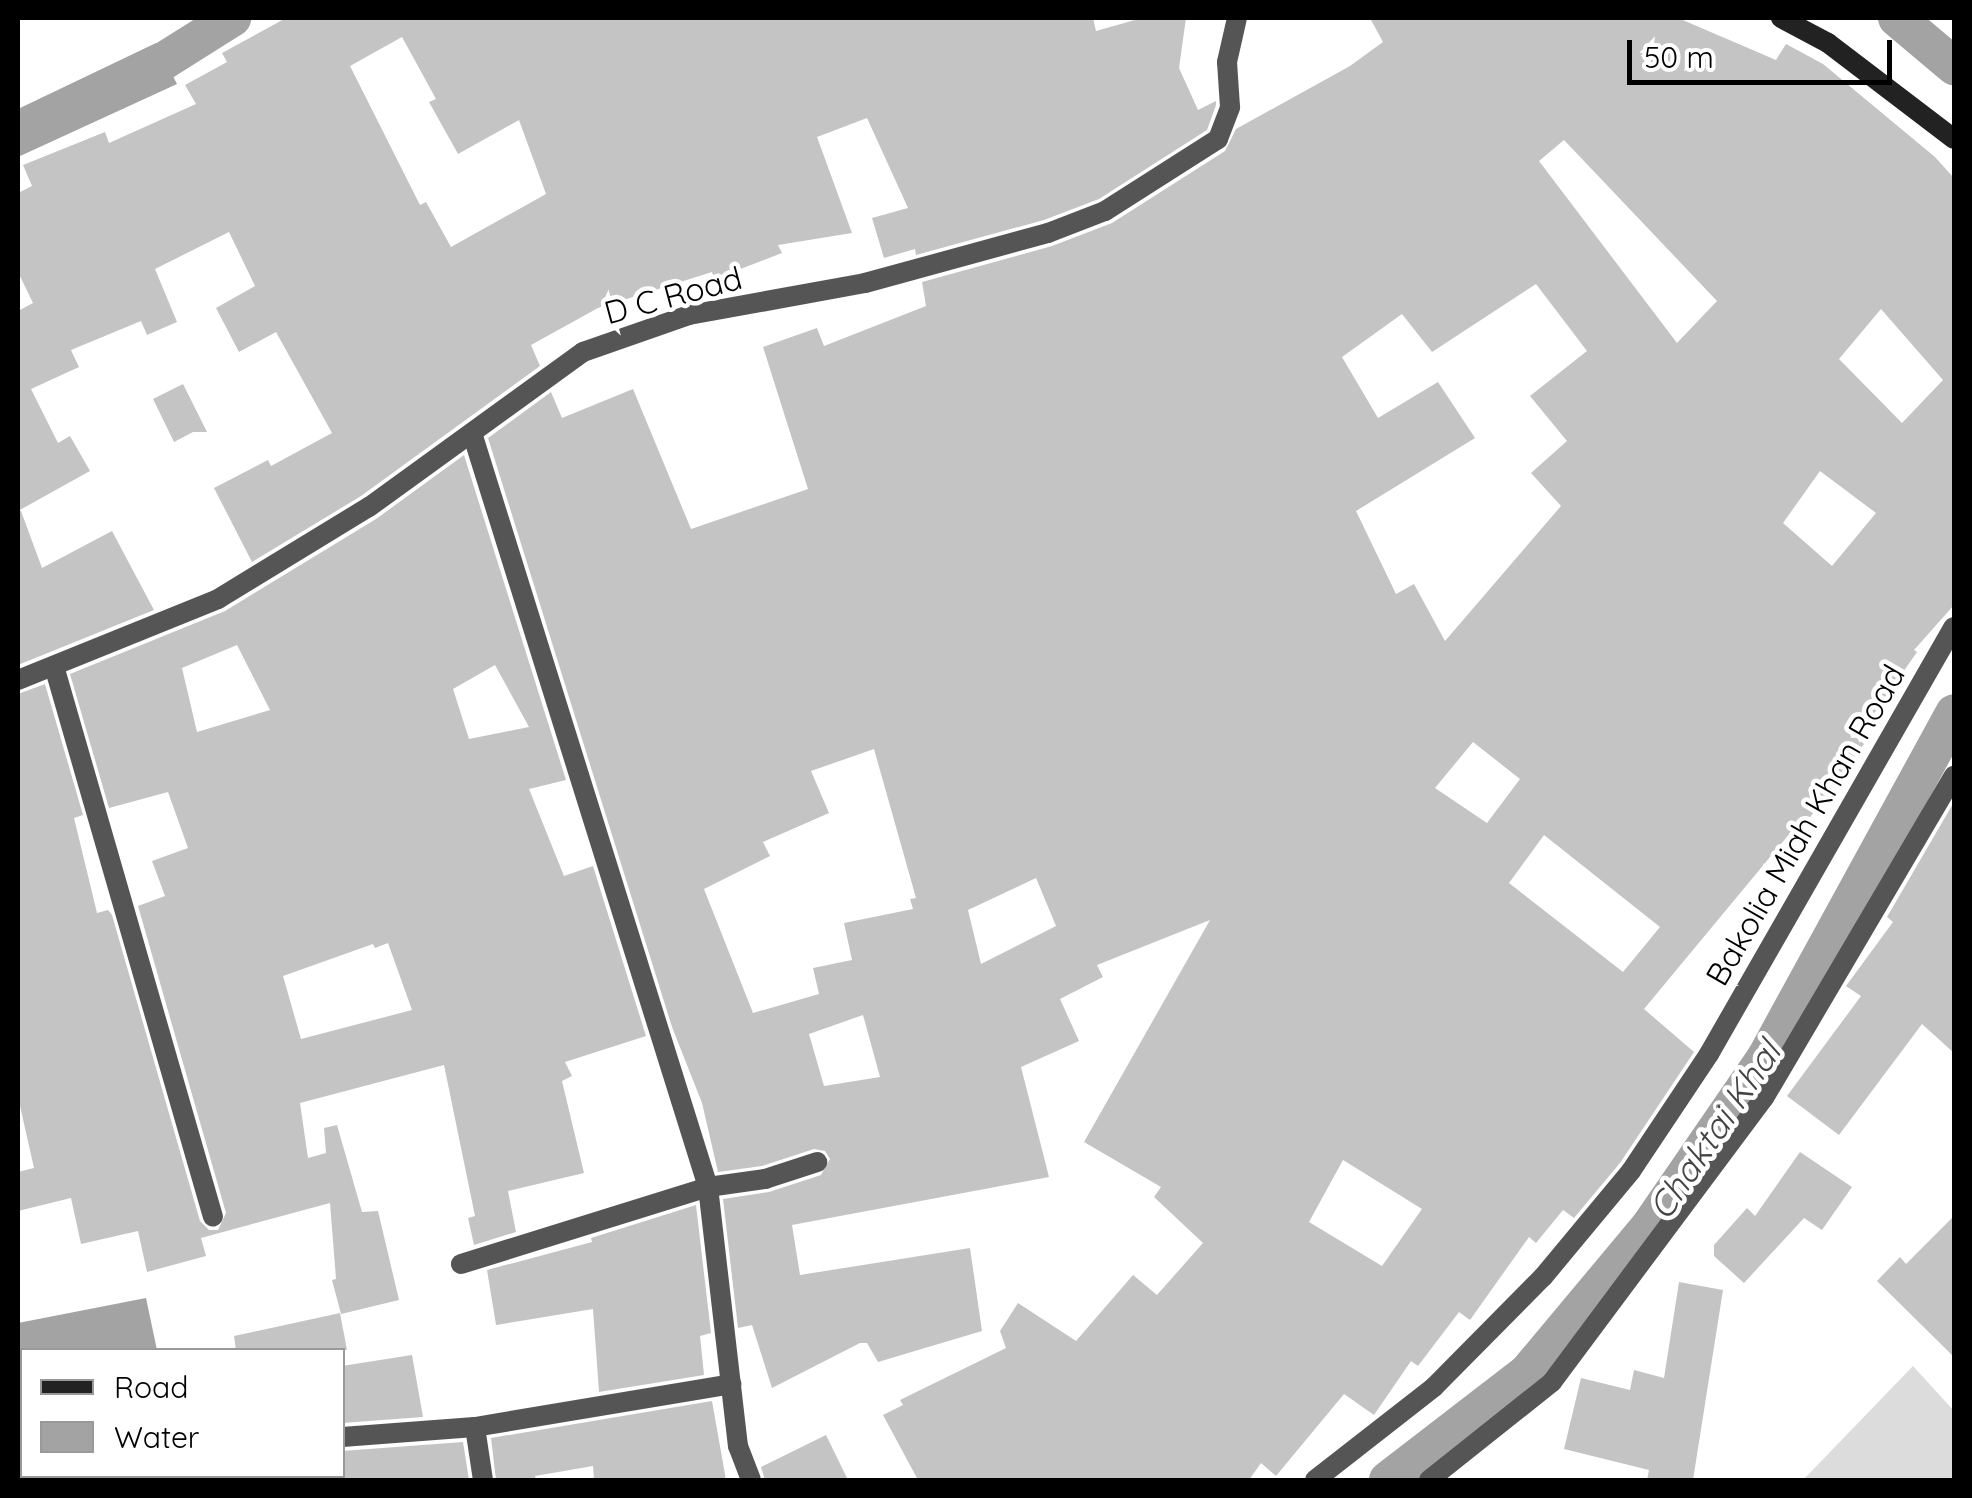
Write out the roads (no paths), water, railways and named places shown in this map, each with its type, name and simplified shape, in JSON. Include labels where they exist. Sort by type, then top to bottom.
[{"type":"street","name":"D C Road","points":[[18,680],[218,599],[369,507],[583,352],[631,332],[690,316],[865,283],[1048,234],[1105,210],[1218,139],[1230,107],[1227,62],[1237,18]]},
{"type":"street","points":[[1781,18],[1828,43],[1954,139]]},
{"type":"street","points":[[472,433],[708,1188],[738,1446],[751,1480]]},
{"type":"street","name":"Bakolia Miah Khan Road","points":[[1315,1480],[1434,1387],[1543,1277],[1631,1171],[1709,1054],[1954,626]]},
{"type":"street","points":[[54,666],[213,1217]]},
{"type":"street","points":[[1429,1480],[1552,1382],[1729,1145],[1764,1098],[1954,776]]},
{"type":"street","points":[[461,1264],[708,1188],[765,1179],[817,1162]]},
{"type":"street","points":[[345,1436],[475,1427],[731,1384]]},
{"type":"street","points":[[475,1427],[483,1480]]},
{"type":"water","points":[[156,43],[177,84],[18,157],[18,109]]},
{"type":"water","points":[[146,1298],[157,1348],[20,1348],[18,1454],[18,1323]]},
{"type":"waterway","name":"Chaktai Khal","points":[[124,86],[232,18]]},
{"type":"waterway","name":"Chaktai Khal","points":[[1897,18],[1954,66]]},
{"type":"waterway","name":"Chaktai Khal","points":[[1388,1480],[1528,1372],[1650,1226],[1766,1057],[1954,713]]}]
